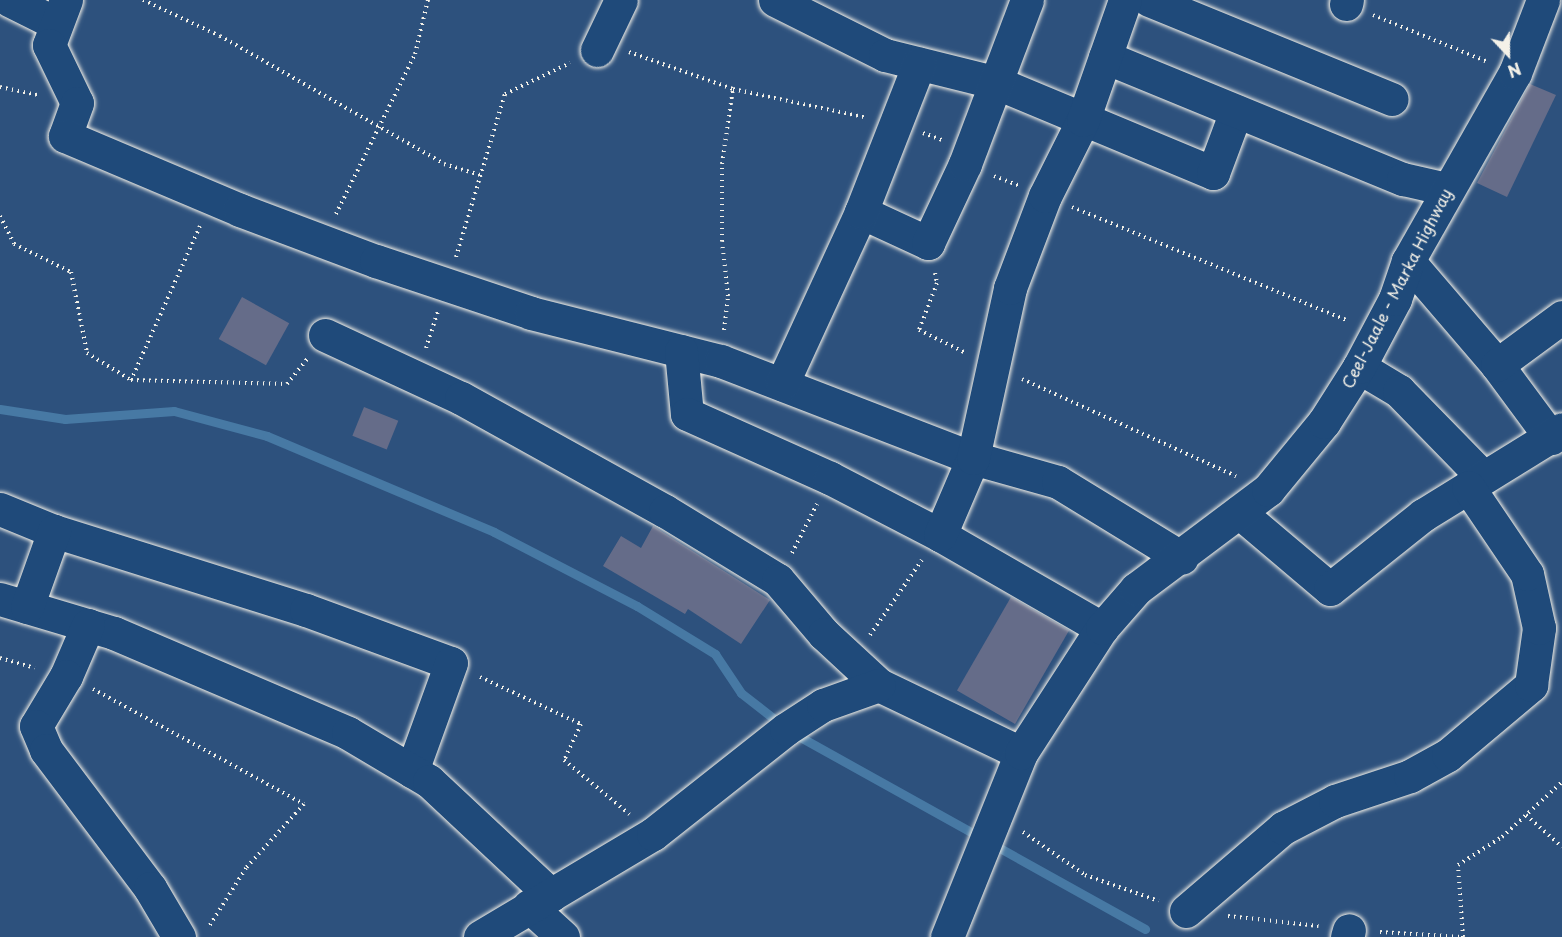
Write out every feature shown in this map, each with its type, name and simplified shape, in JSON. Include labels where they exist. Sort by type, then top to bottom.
[{"type":"street","points":[[9,0],[60,11],[49,45],[77,103],[65,136],[323,242],[531,314],[721,361],[973,458],[1058,482],[1182,558]]},
{"type":"street","points":[[599,46],[621,0]]},
{"type":"street","points":[[775,0],[885,55],[997,83],[1213,173],[1236,111]]},
{"type":"street","points":[[861,212],[928,243],[968,158],[1027,0]]},
{"type":"street","points":[[940,536],[973,458],[1010,288],[1045,196],[1083,120],[1125,0]]},
{"type":"street","points":[[1149,0],[1392,99]]},
{"type":"street","name":"Ceel-Jaale - Marka Highway","points":[[947,937],[1021,753],[1035,726],[1102,628],[1136,589],[1182,558],[1268,490],[1312,438],[1359,367],[1408,261],[1515,73],[1543,0]]},
{"type":"street","points":[[1105,57],[1403,179],[1447,189]]},
{"type":"street","points":[[782,384],[861,212],[898,124],[919,64]]},
{"type":"street","points":[[1239,512],[1330,589],[1423,515],[1557,433],[1408,261]]},
{"type":"street","points":[[1497,365],[1541,336],[1562,316]]},
{"type":"street","points":[[325,335],[415,377],[665,511],[778,580],[824,634],[879,685],[1021,753]]},
{"type":"street","points":[[681,351],[687,414],[830,478],[940,536],[1102,628]]},
{"type":"street","points":[[1186,911],[1283,828],[1335,801],[1410,776],[1439,760],[1531,685],[1539,628],[1527,574],[1475,482],[1398,391],[1359,367]]},
{"type":"street","points":[[0,509],[54,531],[306,610],[451,663],[412,771]]},
{"type":"street","points":[[54,531],[14,603],[88,625],[348,733],[412,771],[429,782],[540,900],[562,937]]},
{"type":"street","points":[[88,625],[66,676],[36,726],[46,750],[150,888],[179,937]]},
{"type":"street","points":[[480,937],[653,834],[786,729],[823,705],[879,685]]},
{"type":"path","points":[[143,0],[220,36],[444,164],[481,175]]},
{"type":"path","points":[[323,242],[377,124],[415,54],[428,0]]},
{"type":"path","points":[[1347,2],[1515,73]]},
{"type":"path","points":[[415,377],[447,285],[505,94],[599,46],[733,89],[898,124],[1045,196],[1376,332]]},
{"type":"path","points":[[721,361],[728,296],[722,242],[722,164],[733,89]]},
{"type":"path","points":[[130,380],[213,198]]},
{"type":"path","points":[[0,216],[14,244],[71,272],[87,353],[130,380],[287,384],[325,335]]},
{"type":"path","points":[[928,243],[937,283],[919,330],[1268,490]]},
{"type":"path","points":[[853,660],[940,536]]},
{"type":"path","points":[[0,658],[66,676],[304,804],[246,868],[205,937]]},
{"type":"path","points":[[451,663],[581,724],[564,760],[653,834]]},
{"type":"path","points":[[1462,937],[1458,864],[1503,837],[1562,782]]},
{"type":"path","points":[[1526,815],[1562,847]]},
{"type":"building","points":[[1530,84],[1556,95],[1507,197],[1477,183]]},
{"type":"building","points":[[242,297],[289,323],[266,365],[219,339]]},
{"type":"building","points":[[364,407],[398,421],[387,450],[352,436]]},
{"type":"building","points":[[653,526],[770,600],[741,644],[688,609],[685,614],[603,566],[621,536],[641,548]]},
{"type":"building","points":[[1011,597],[1069,630],[1015,724],[957,691]]},
{"type":"waterway","points":[[0,409],[65,419],[174,411],[267,436],[494,532],[637,606],[715,654],[741,693],[782,725]]},
{"type":"waterway","points":[[793,733],[1145,929]]}]
